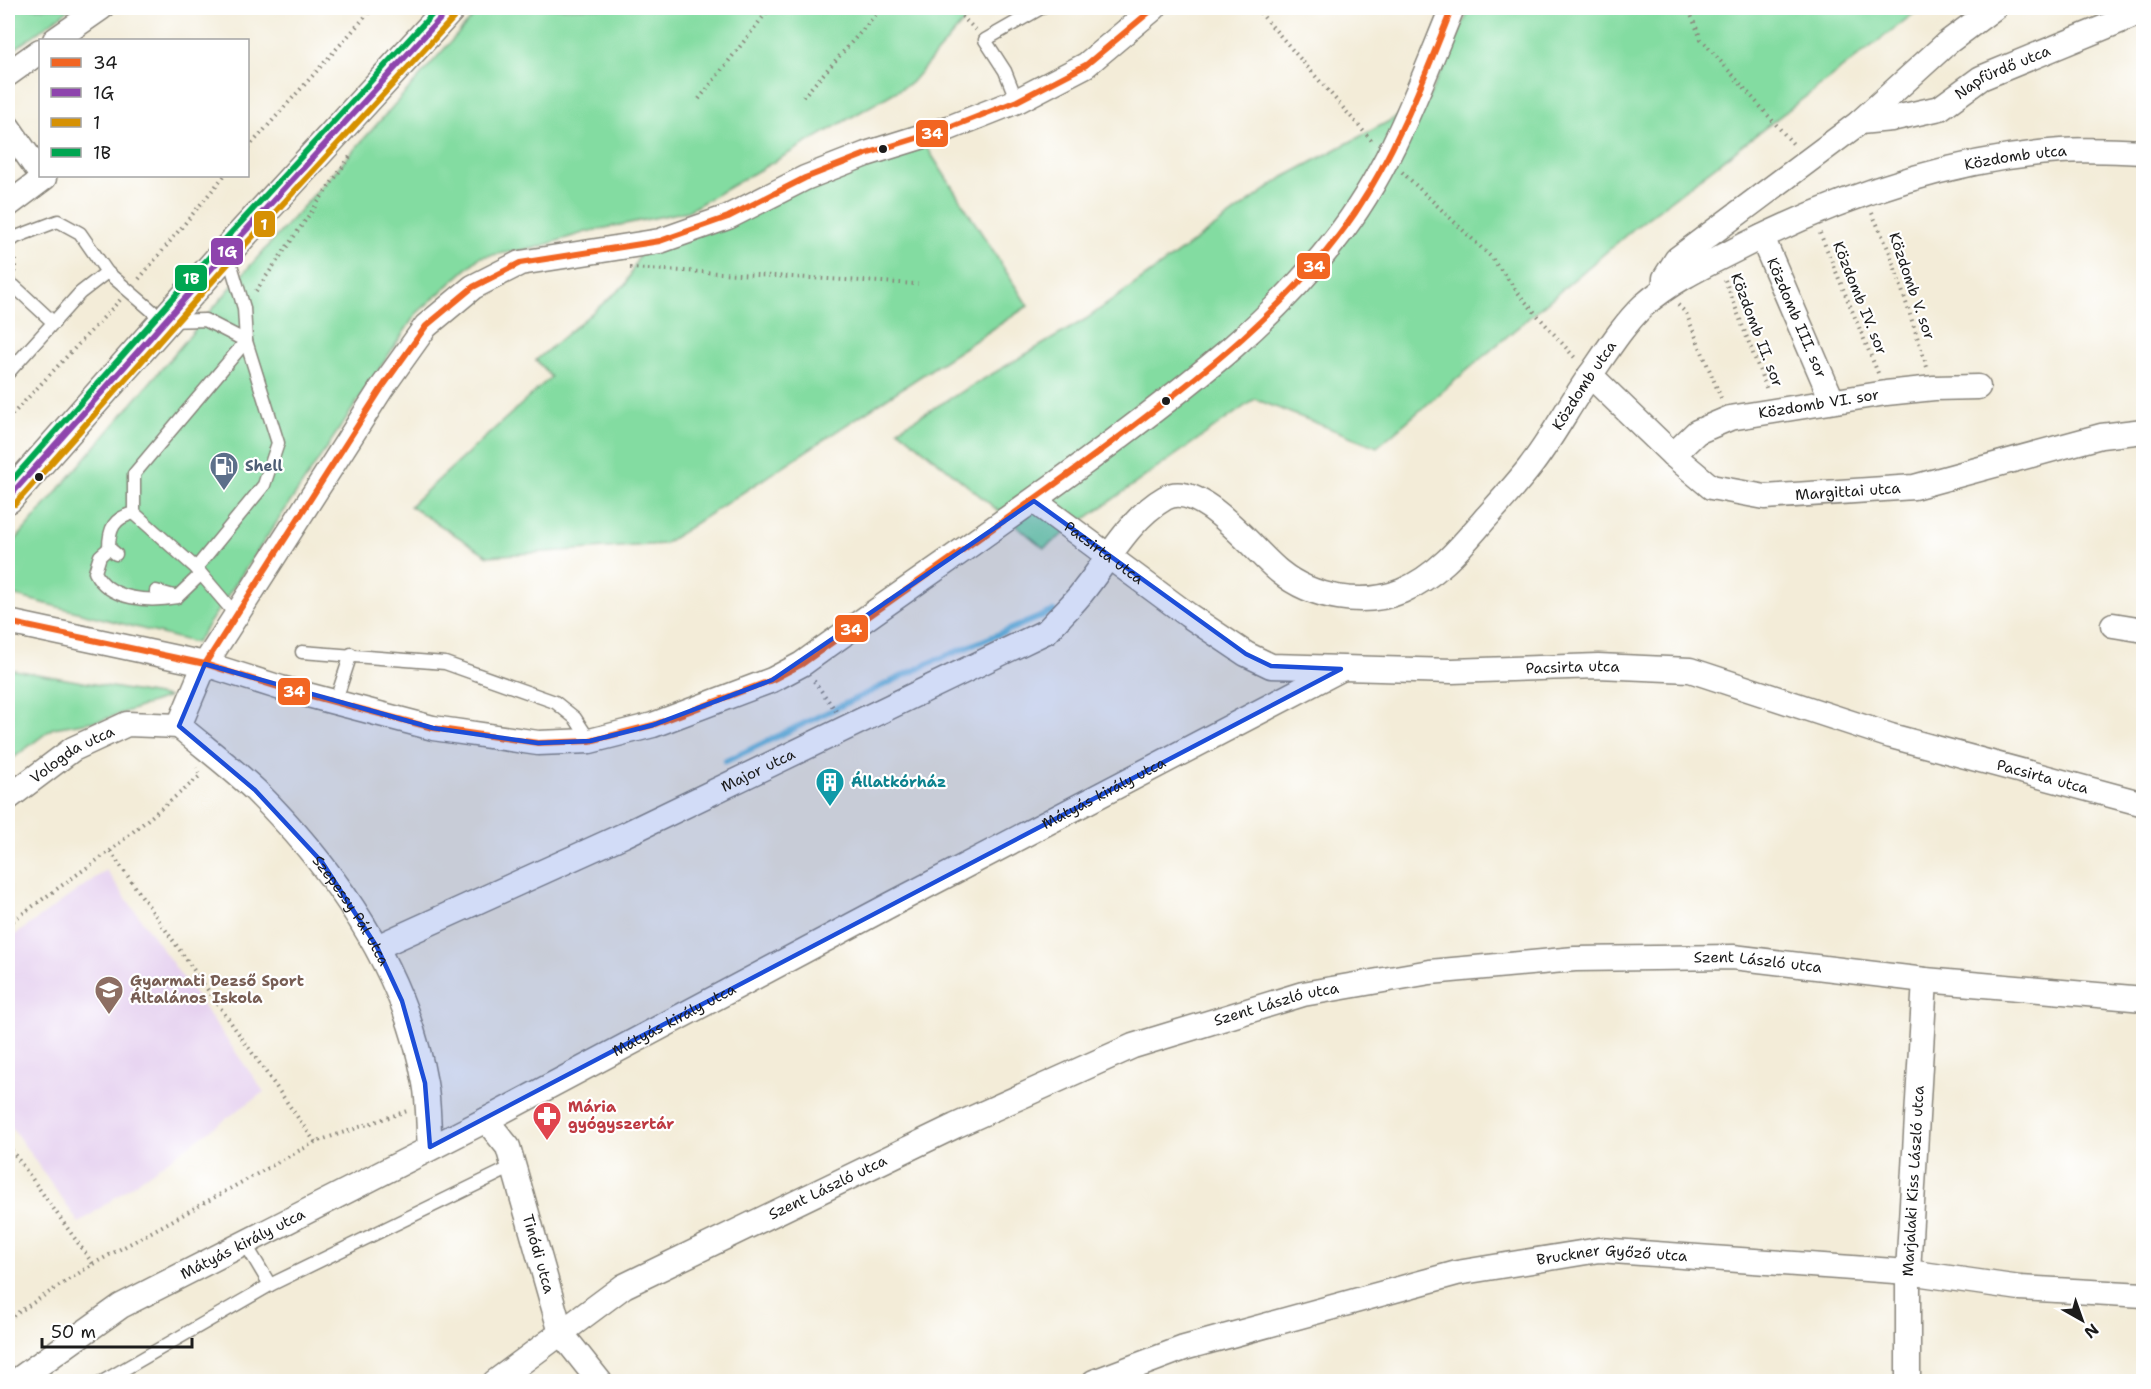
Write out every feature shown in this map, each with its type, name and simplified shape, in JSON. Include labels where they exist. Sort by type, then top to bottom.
[{"type":"street","points":[[56,39],[101,8]]},
{"type":"street","points":[[8,498],[227,251],[450,8]]},
{"type":"street","points":[[179,726],[205,664],[381,388],[426,326],[473,287],[520,263],[608,251],[660,241],[728,217],[805,178],[866,154],[949,128],[1017,101],[1086,64],[1155,8]]},
{"type":"street","points":[[8,622],[205,664],[335,703],[433,728],[537,742],[590,741],[664,721],[772,680],[802,664],[1034,501],[1217,363],[1286,299],[1337,238],[1389,159],[1452,8]]},
{"type":"street","points":[[1664,289],[1665,278],[1677,259],[1860,122],[1947,43],[1994,8]]},
{"type":"street","name":"Napfürdő utca","points":[[1860,122],[1891,119],[1940,108],[1981,78],[2144,11]]},
{"type":"street","points":[[8,74],[39,52]]},
{"type":"street","points":[[8,127],[39,171]]},
{"type":"street","name":"Közdomb utca","points":[[1109,555],[1145,514],[1168,496],[1183,495],[1209,506],[1282,574],[1326,595],[1364,601],[1400,592],[1435,573],[1468,539],[1530,467],[1590,375],[1640,309],[1664,289],[1717,259],[1812,213],[1863,194],[1962,164],[2062,151],[2144,152]]},
{"type":"street","points":[[8,205],[43,177]]},
{"type":"street","name":"Közdomb III. sor","points":[[1762,237],[1833,400]]},
{"type":"street","name":"Margittai utca","points":[[1590,375],[1673,455],[1711,486],[1765,497],[1914,487],[2101,436],[2144,431]]},
{"type":"street","name":"Közdomb VI. sor","points":[[1673,455],[1697,432],[1730,418],[1886,393],[1934,388],[1978,387]]},
{"type":"street","name":"Pacsirta utca","points":[[1034,501],[1188,615],[1246,654],[1272,666],[1452,670],[1598,666],[1690,670],[1891,736],[2144,804]]},
{"type":"street","name":"Major utca","points":[[377,947],[624,835],[1047,631],[1083,593],[1109,555]]},
{"type":"street","points":[[2113,625],[2144,630]]},
{"type":"street","name":"Mátyás király utca","points":[[15,1382],[121,1306],[486,1120],[1341,669]]},
{"type":"street","name":"Vologda utca","points":[[8,798],[72,749],[127,724],[179,726]]},
{"type":"street","name":"Szepessy Pál utca","points":[[179,726],[255,790],[322,862],[377,947],[402,1001],[425,1083],[430,1147]]},
{"type":"street","name":"Szent László utca","points":[[495,1382],[624,1286],[965,1121],[1132,1046],[1303,994],[1431,972],[1575,959],[1734,957],[1925,980],[2144,999]]},
{"type":"street","name":"Marjalaki Kiss László utca","points":[[1908,1382],[1908,1272],[1925,980]]},
{"type":"street","name":"Tinódi utca","points":[[486,1120],[508,1147],[561,1333],[600,1382]]},
{"type":"street","name":"Bruckner Győző utca","points":[[1094,1382],[1184,1348],[1458,1273],[1599,1250],[1908,1272],[2020,1288],[2144,1295]]},
{"type":"lane","points":[[1017,101],[1005,71],[985,40],[1041,8]]},
{"type":"lane","points":[[8,243],[16,237],[58,221],[80,233],[107,272],[164,321],[205,320],[246,341]]},
{"type":"lane","points":[[134,513],[122,516],[110,530],[112,551],[100,556],[96,572],[101,584],[111,591],[155,602],[177,597],[264,484],[278,443],[246,341],[244,308],[227,251]]},
{"type":"lane","points":[[8,373],[80,293],[107,272]]},
{"type":"lane","points":[[8,293],[14,286],[54,323]]},
{"type":"lane","points":[[236,615],[198,571],[134,513],[134,474],[246,341]]},
{"type":"lane","points":[[156,591],[177,597]]},
{"type":"lane","points":[[302,652],[445,663],[555,702],[575,718],[590,741]]},
{"type":"lane","points":[[335,703],[351,654]]},
{"type":"lane","points":[[102,1382],[270,1285],[514,1166]]},
{"type":"lane","points":[[245,1243],[270,1285]]},
{"type":"path","points":[[249,147],[373,8]]},
{"type":"path","points":[[699,99],[770,8]]},
{"type":"path","points":[[803,97],[882,8]]},
{"type":"path","points":[[952,8],[985,40]]},
{"type":"path","points":[[1256,8],[1389,159]]},
{"type":"path","points":[[1683,8],[1690,15],[1701,39],[1808,161]]},
{"type":"path","points":[[244,308],[352,153]]},
{"type":"path","points":[[1413,184],[1491,257],[1523,299],[1590,375]]},
{"type":"path","name":"Közdomb V. sor","points":[[1863,194],[1890,253],[1934,388]]},
{"type":"path","name":"Közdomb IV. sor","points":[[1812,213],[1886,393]]},
{"type":"path","points":[[608,251],[633,269],[918,284]]},
{"type":"path","name":"Közdomb II. sor","points":[[1717,259],[1774,410]]},
{"type":"path","points":[[1664,289],[1686,313],[1730,418]]},
{"type":"path","points":[[802,664],[832,706]]},
{"type":"path","points":[[8,924],[110,851],[200,776]]},
{"type":"path","points":[[110,851],[315,1142]]},
{"type":"path","points":[[8,1318],[93,1264],[315,1142],[416,1107]]},
{"type":"path","points":[[8,1145],[93,1264]]},
{"type":"highlighted area","points":[[1034,501],[1246,654],[1271,666],[1341,669],[1249,716],[430,1147],[425,1083],[402,1001],[377,947],[322,862],[255,790],[179,726],[205,664],[433,728],[538,743],[590,741],[653,725],[772,680]]},
{"type":"shaded area","name":"Gyarmati Dezső Sport Általános Iskola","points":[[106,870],[264,1092],[79,1223],[8,1122],[8,940]]},
{"type":"green space","points":[[8,8],[71,8],[8,54]]},
{"type":"green space","points":[[481,8],[980,8],[960,26],[911,83],[688,211],[586,232],[535,248],[480,257],[416,314],[196,643],[8,594],[8,549],[233,285]]},
{"type":"green space","points":[[1470,8],[1921,8],[1632,230],[1377,447],[1255,399],[1044,548],[898,429],[1086,319],[1284,177],[1427,101]]},
{"type":"green space","points":[[926,146],[1028,306],[664,544],[488,556],[410,506],[551,377],[536,360],[626,284],[641,251],[809,184]]},
{"type":"green space","points":[[8,669],[169,697],[102,720],[53,728],[8,762]]},
{"type":"waterway","points":[[726,761],[934,661],[1054,611]]},
{"type":"transit line","name":"1B","points":[[8,485],[220,245],[438,8]]},
{"type":"transit line","name":"1G","points":[[8,498],[227,251],[450,8]]},
{"type":"transit line","name":"34","points":[[205,664],[381,389],[426,326],[473,287],[520,263],[660,241],[728,217],[805,178],[866,154],[949,128],[1017,101],[1086,65],[1154,8]]},
{"type":"transit line","name":"34","points":[[8,622],[205,664],[281,688],[433,728],[538,743],[590,741],[653,725],[772,680],[802,664],[1111,443],[1210,366],[1273,309],[1330,247],[1370,189],[1409,113],[1452,8]]},
{"type":"transit line","name":"1","points":[[15,504],[234,257],[457,14]]},
{"type":"place","name":"Shell","points":[[224,492]]},
{"type":"place","name":"Állatkórház","points":[[830,808]]},
{"type":"place","name":"Gyarmati Dezső Sport Általános Iskola","points":[[109,1016]]},
{"type":"place","name":"Mária gyógyszertár","points":[[547,1142]]}]
